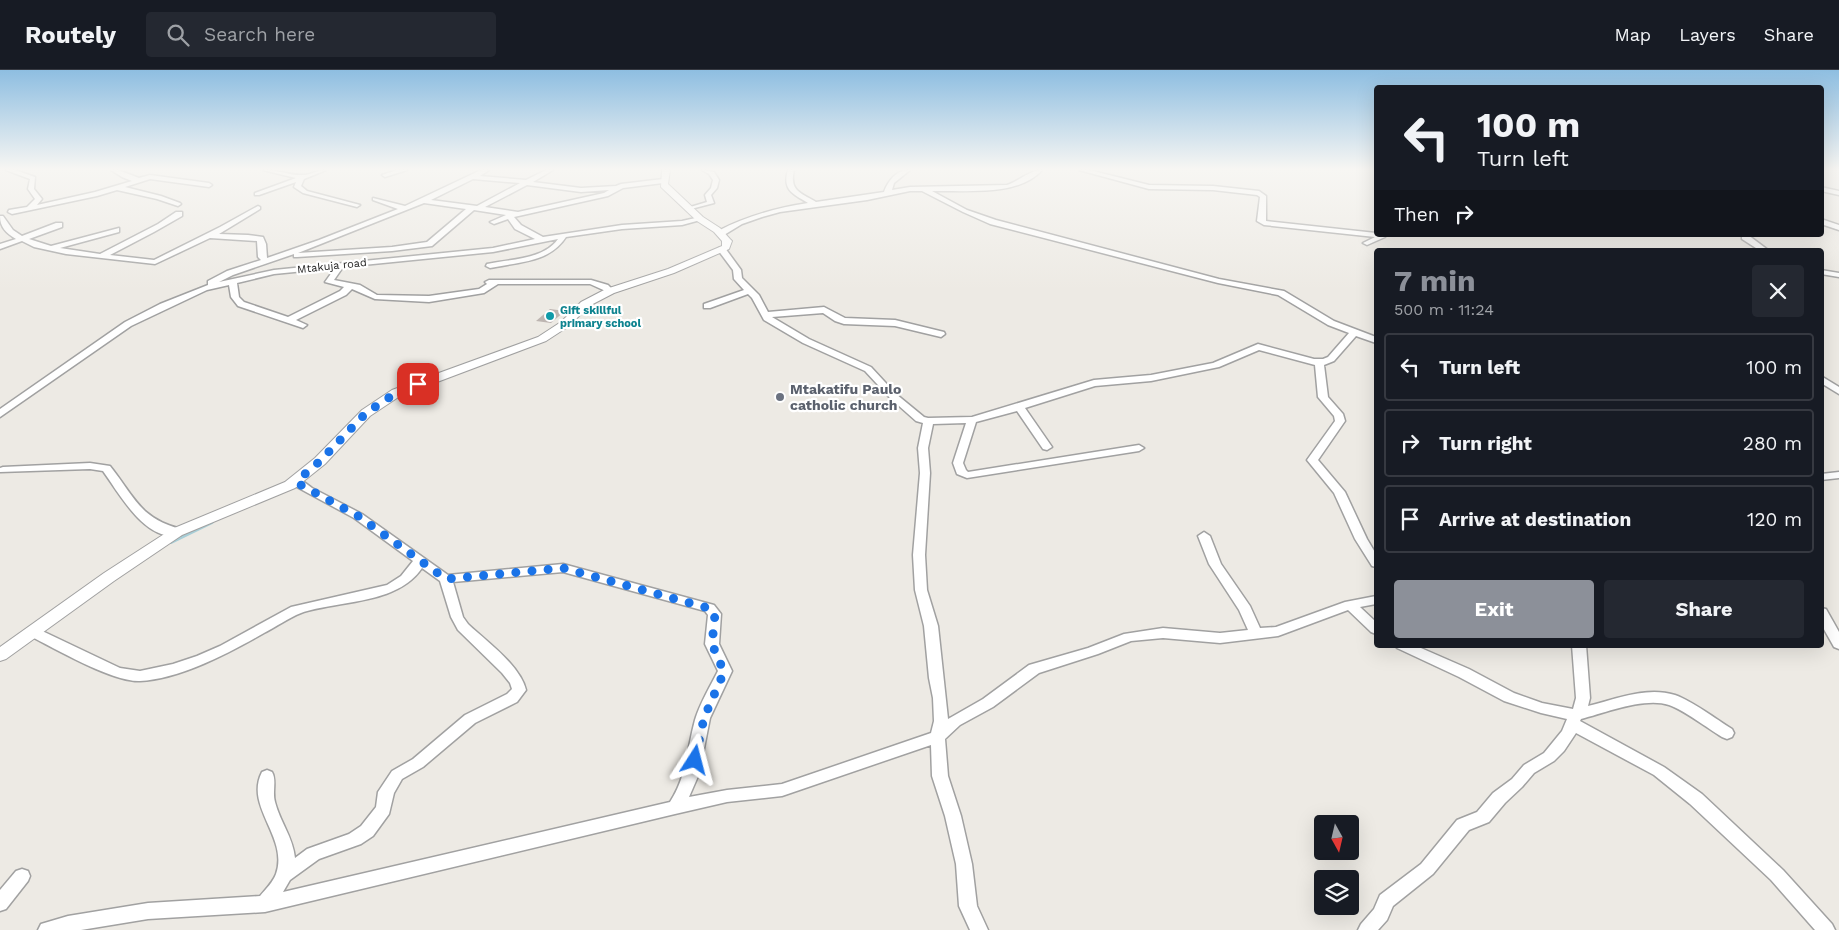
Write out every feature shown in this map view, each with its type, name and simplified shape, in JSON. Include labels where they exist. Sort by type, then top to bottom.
[{"type":"street","points":[[12,212],[20,210]]},
{"type":"street","points":[[1,222],[10,232],[20,238],[52,249],[155,262],[209,236],[254,210]]},
{"type":"street","points":[[204,288],[230,273],[322,242],[399,210]]},
{"type":"street","points":[[278,257],[392,249],[428,244],[472,210]]},
{"type":"street","points":[[486,210],[511,215],[518,227],[542,240]]},
{"type":"street","points":[[494,222],[511,215],[540,210]]},
{"type":"street","points":[[0,654],[177,532],[274,493],[298,480],[320,461],[366,413],[396,393],[549,336],[565,324],[585,304],[610,291],[671,271],[726,247],[727,241],[721,234],[690,210]]},
{"type":"street","points":[[721,234],[737,224],[787,210]]},
{"type":"street","points":[[962,210],[992,222],[1218,281],[1281,293],[1331,323],[1374,339]]},
{"type":"street","points":[[1262,210],[1261,221],[1264,223],[1374,235]]},
{"type":"street","points":[[103,255],[135,237],[165,224],[178,214]]},
{"type":"street","name":"Mtakuja road","points":[[0,414],[128,324],[204,288],[274,272],[493,250],[564,235],[622,227],[682,223],[700,219]]},
{"type":"street","points":[[1824,222],[1839,228]]},
{"type":"street","points":[[0,247],[59,225]]},
{"type":"street","points":[[52,249],[116,230]]},
{"type":"street","points":[[490,266],[537,257],[556,246],[564,235]]},
{"type":"street","points":[[209,236],[260,239],[262,257],[265,260]]},
{"type":"street","points":[[1367,243],[1381,237]]},
{"type":"street","points":[[1745,238],[1761,248]]},
{"type":"street","points":[[722,250],[737,270],[738,279],[756,297],[772,322],[806,341],[868,369],[893,396],[920,419],[928,421],[972,420],[1094,383],[1151,378],[1216,365],[1258,347],[1319,363],[1331,359],[1354,333]]},
{"type":"street","points":[[341,265],[328,280],[375,296],[435,299],[481,291],[496,282]]},
{"type":"street","points":[[1824,272],[1839,275]]},
{"type":"street","points":[[233,282],[236,297],[241,304],[290,319],[303,325]]},
{"type":"street","points":[[480,283],[591,282],[606,287],[610,291]]},
{"type":"street","points":[[290,319],[343,293],[350,286]]},
{"type":"street","points":[[707,306],[748,291]]},
{"type":"street","points":[[766,315],[824,310],[830,311],[837,320],[895,323],[941,334]]},
{"type":"street","points":[[1319,363],[1323,397],[1334,409],[1340,421],[1312,460],[1339,492],[1361,539],[1374,560]]},
{"type":"street","points":[[1824,381],[1839,390]]},
{"type":"street","points":[[1019,407],[1047,447]]},
{"type":"street","points":[[972,420],[958,463],[961,472],[966,475],[1139,448]]},
{"type":"street","points":[[928,421],[923,448],[925,473],[918,556],[921,590],[932,626],[936,678],[940,698],[941,721],[938,738],[940,776],[953,816],[964,864],[968,906],[979,930]]},
{"type":"street","points":[[3,470],[90,466],[106,468],[131,504],[162,530],[177,532]]},
{"type":"street","points":[[1824,477],[1839,475]]},
{"type":"street","points":[[265,904],[284,875],[313,854],[355,840],[367,832],[383,809],[386,792],[397,775],[418,763],[470,719],[517,695],[518,685],[507,668],[463,627],[457,617],[446,579],[358,516],[299,484],[298,480]]},
{"type":"street","points":[[1204,536],[1215,564],[1245,609],[1256,633]]},
{"type":"street","points":[[33,632],[118,673],[140,676],[156,674],[186,665],[225,649],[296,610],[397,586],[412,573],[420,560]]},
{"type":"street","points":[[446,579],[563,568],[708,608],[715,614],[712,644],[724,672],[704,718],[686,792],[674,807]]},
{"type":"street","points":[[47,930],[68,924],[148,911],[265,904],[526,844],[674,807],[727,796],[782,790],[938,738],[955,721],[994,699],[1022,676],[1034,669],[1093,651],[1129,637],[1163,633],[1220,638],[1278,631],[1350,605],[1374,600]]},
{"type":"street","points":[[1350,605],[1374,626]]},
{"type":"street","points":[[1824,617],[1839,644]]},
{"type":"street","points":[[1409,648],[1464,673],[1509,697],[1574,720],[1659,771],[1696,799],[1777,875],[1826,930]]},
{"type":"street","points":[[1367,930],[1381,914],[1386,901],[1427,869],[1463,825],[1484,817],[1529,769],[1549,757],[1559,747],[1580,710],[1582,698],[1579,648]]},
{"type":"street","points":[[1574,720],[1642,698],[1665,698],[1673,700],[1727,733]]},
{"type":"street","points":[[266,776],[263,794],[287,848],[284,875]]},
{"type":"street","points":[[0,903],[22,876]]},
{"type":"building","name":"Gift skillful primary school","points":[[550,309],[565,311],[551,323],[536,321]]},
{"type":"waterway","points":[[171,542],[212,522]]},
{"type":"place","name":"Gift skillful primary school","points":[[550,316]]},
{"type":"place","name":"Mtakatifu Paulo catholic church","points":[[780,397]]},
{"type":"route","points":[[418,384],[396,393],[366,413],[320,461],[298,480],[299,484],[358,516],[446,579],[553,568],[573,569],[615,583],[708,608],[715,614],[712,644],[723,664],[724,672],[704,718],[695,760]]}]
